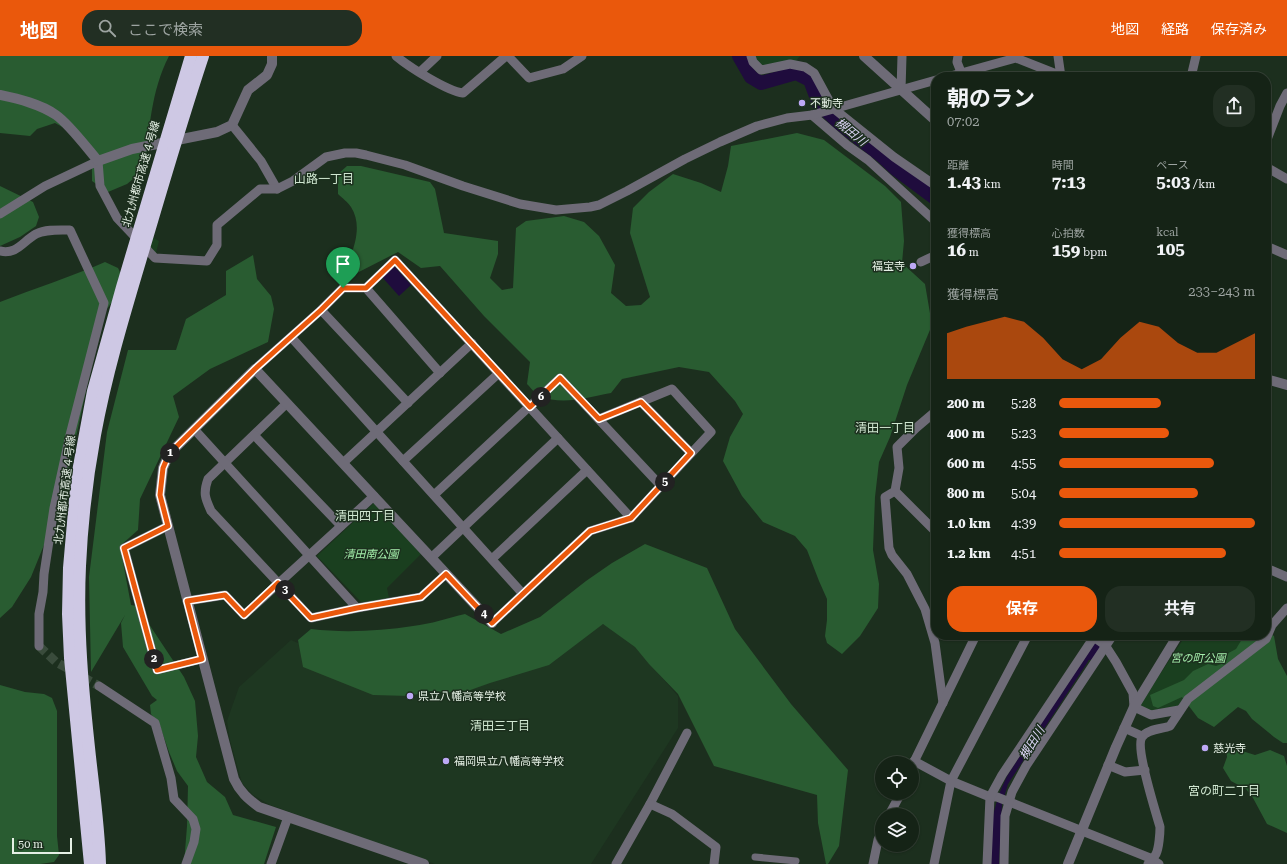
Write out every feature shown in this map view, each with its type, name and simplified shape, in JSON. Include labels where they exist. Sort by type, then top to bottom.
[{"type":"highway","points":[[180,108],[191,56]]},
{"type":"highway","points":[[180,108],[203,56]]},
{"type":"highway","name":"北九州都市高速４号線","points":[[90,864],[70,658],[68,614],[69,568],[77,477],[93,391],[127,288],[180,108]]},
{"type":"highway","name":"北九州都市高速４号線","points":[[100,864],[99,832],[80,656],[80,554],[82,526],[95,434],[127,288]]},
{"type":"highway","points":[[99,832],[105,864]]},
{"type":"street","points":[[0,214],[45,186],[98,161],[132,149],[217,132],[232,124],[248,90],[267,75],[272,64],[272,56]]},
{"type":"street","points":[[396,56],[411,68],[454,92],[463,93],[507,56],[529,78],[563,69],[582,56]]},
{"type":"street","points":[[420,72],[437,56]]},
{"type":"street","points":[[751,56],[753,62],[761,70],[790,64],[805,67],[814,73],[833,108],[894,157],[931,183]]},
{"type":"street","points":[[864,56],[931,117]]},
{"type":"street","points":[[901,90],[902,56]]},
{"type":"street","points":[[958,56],[957,62],[961,72]]},
{"type":"street","points":[[1058,56],[1061,72]]},
{"type":"street","points":[[1192,72],[1196,56]]},
{"type":"street","points":[[971,72],[1016,57],[1050,72]]},
{"type":"street","points":[[0,95],[18,99],[56,115],[98,161],[100,186],[117,218],[155,258],[207,260],[217,245],[217,225],[260,188],[277,189],[293,181],[326,157],[345,153],[366,155],[405,165],[463,186],[520,204],[556,210],[590,207],[627,191],[685,159],[726,139],[757,126],[787,118],[815,114],[931,81]]},
{"type":"street","points":[[1271,129],[1287,93]]},
{"type":"street","points":[[815,114],[847,145],[868,160],[931,217]]},
{"type":"street","points":[[232,124],[261,160],[277,189]]},
{"type":"street","points":[[1271,170],[1287,179]]},
{"type":"street","points":[[0,251],[3,252],[18,249],[36,234],[54,230],[70,230],[104,302],[70,436],[54,508],[39,614],[40,646]]},
{"type":"street","points":[[1271,248],[1287,255]]},
{"type":"street","points":[[921,262],[931,257]]},
{"type":"street","points":[[424,864],[259,807],[247,799],[239,789],[234,779],[160,495],[163,468],[169,454],[255,369],[321,310],[343,288],[366,288],[395,260],[631,518]]},
{"type":"street","points":[[366,288],[440,373]]},
{"type":"street","points":[[321,310],[408,403]]},
{"type":"street","points":[[291,337],[523,594]]},
{"type":"street","points":[[344,463],[472,344]]},
{"type":"street","points":[[255,369],[492,623],[590,531],[631,518],[710,432],[672,389],[599,419]]},
{"type":"street","points":[[403,461],[499,373]]},
{"type":"street","points":[[434,495],[560,378],[661,486]]},
{"type":"street","points":[[1271,380],[1287,385]]},
{"type":"street","points":[[641,402],[691,453]]},
{"type":"street","points":[[287,403],[208,479],[204,489],[211,511],[311,618],[421,597],[446,574]]},
{"type":"street","points":[[931,415],[897,447],[899,468],[895,491],[885,497],[889,548],[892,555],[907,574],[924,608],[931,632]]},
{"type":"street","points":[[194,429],[357,608]]},
{"type":"street","points":[[254,435],[341,526]]},
{"type":"street","points":[[431,558],[558,438]]},
{"type":"street","points":[[492,559],[587,470]]},
{"type":"street","points":[[895,491],[931,527]]},
{"type":"street","points":[[187,601],[225,595],[244,615],[374,496]]},
{"type":"street","points":[[168,526],[124,548],[157,670],[202,659]]},
{"type":"street","points":[[1271,570],[1287,577]]},
{"type":"street","points":[[1271,627],[1287,608]]},
{"type":"street","points":[[933,640],[944,703]]},
{"type":"street","points":[[917,756],[974,640]]},
{"type":"street","points":[[934,864],[951,781],[1025,640]]},
{"type":"street","points":[[987,864],[994,797],[1002,775],[1092,640]]},
{"type":"street","points":[[1098,640],[1105,645],[1133,694],[1134,707]]},
{"type":"street","points":[[1004,864],[1005,816],[1012,792],[1026,766],[1109,640]]},
{"type":"street","points":[[1068,864],[1108,765],[1134,707],[1175,640]]},
{"type":"street","points":[[1149,861],[1156,854],[1160,827],[1145,770],[1140,740],[1142,736],[1146,733],[1170,726],[1188,699],[1265,640]]},
{"type":"street","points":[[99,686],[154,723],[172,778],[174,798],[193,819],[196,829],[194,842],[186,864]]},
{"type":"street","points":[[1134,707],[1152,715],[1180,710]]},
{"type":"street","points":[[1124,728],[1142,736]]},
{"type":"street","points":[[616,864],[687,734]]},
{"type":"street","points":[[1108,765],[1125,772],[1145,770]]},
{"type":"street","points":[[919,767],[951,781],[1081,831],[1159,864]]},
{"type":"street","points":[[650,804],[672,814],[716,847],[714,864]]},
{"type":"street","points":[[271,864],[288,817]]},
{"type":"street","points":[[873,864],[876,852]]},
{"type":"street","points":[[755,857],[796,861]]},
{"type":"shaded area","name":"福岡県立八幡高等学校","points":[[583,621],[618,627],[678,696],[678,728],[591,864],[435,864],[270,805],[253,795],[242,783],[230,740],[227,721],[239,687],[291,640],[326,655],[393,679]]},
{"type":"green space","points":[[0,56],[169,56],[158,83],[152,111],[145,169],[127,184],[108,192],[92,181],[91,159],[86,144],[74,134],[55,123],[37,129],[30,136],[0,133]]},
{"type":"green space","points":[[754,56],[800,56],[796,61],[763,66],[757,62]]},
{"type":"green space","points":[[797,133],[824,140],[885,186],[901,202],[904,241],[902,263],[925,284],[931,327],[907,385],[890,437],[879,462],[875,497],[873,550],[879,584],[878,608],[860,636],[842,654],[827,643],[825,636],[827,599],[807,550],[795,536],[763,522],[742,496],[723,461],[730,437],[743,414],[735,401],[709,372],[679,367],[622,379],[611,393],[576,400],[548,399],[540,396],[527,384],[530,362],[484,316],[440,266],[421,268],[398,252],[353,275],[346,267],[352,253],[357,230],[355,214],[347,202],[338,194],[338,174],[347,166],[361,166],[430,182],[435,189],[444,233],[498,241],[498,254],[490,278],[502,290],[513,288],[516,228],[526,221],[564,216],[584,222],[599,236],[615,265],[611,293],[626,306],[641,305],[650,297],[630,233],[633,208],[649,192],[673,174],[701,183],[721,192],[728,166],[731,146]]},
{"type":"green space","points":[[0,186],[33,202],[39,217],[36,226],[20,237],[0,246]]},
{"type":"green space","points":[[147,234],[159,241],[156,253],[146,244]]},
{"type":"green space","points":[[253,255],[257,279],[271,296],[274,309],[268,342],[210,369],[173,396],[179,417],[140,499],[138,530],[120,546],[131,605],[137,606],[184,677],[195,701],[198,736],[196,757],[207,782],[225,797],[233,815],[276,827],[264,864],[184,864],[188,786],[177,771],[160,726],[151,714],[150,705],[157,700],[152,696],[123,647],[121,623],[125,615],[91,672],[89,577],[107,432],[128,350],[176,350],[186,319],[226,295],[226,271]]},
{"type":"green space","points":[[105,262],[118,268],[121,276],[121,282],[115,297],[102,314],[61,503],[31,577],[12,607],[0,618],[0,302]]},
{"type":"green space","name":"清田南公園","points":[[374,503],[421,554],[387,588],[389,598],[362,603],[317,556]]},
{"type":"green space","points":[[645,544],[707,568],[735,629],[791,704],[848,770],[839,846],[828,864],[826,864],[818,823],[817,795],[714,766],[678,694],[635,647],[603,624],[549,665],[462,693],[430,691],[410,696],[373,695],[303,667],[298,640],[311,629],[362,631],[400,628],[426,624],[465,614],[501,634],[540,617],[586,581],[612,563]]},
{"type":"green space","points":[[1271,634],[1274,636],[1278,659],[1287,676],[1287,743],[1283,743],[1274,737],[1252,719],[1246,711],[1238,707],[1214,727],[1198,718],[1182,697],[1158,708],[1153,706],[1150,695],[1184,680],[1193,671],[1208,664],[1216,666],[1224,663],[1223,656],[1236,649],[1241,640],[1271,640]]},
{"type":"green space","name":"宮の町公園","points":[[1183,640],[1259,640],[1186,696],[1177,707],[1150,711],[1139,706]]},
{"type":"green space","points":[[0,685],[25,692],[44,694],[52,698],[57,711],[57,836],[59,855],[54,862],[40,864],[0,864]]},
{"type":"green space","points":[[1226,746],[1255,755],[1270,750],[1284,756],[1287,766],[1287,833],[1267,824],[1253,798],[1246,789],[1231,781],[1223,768],[1227,757]]},
{"type":"water","points":[[394,266],[411,285],[399,296],[382,277]]},
{"type":"water","points":[[1094,644],[1097,644],[1087,663],[1008,784],[1002,804],[999,864],[991,864],[993,815],[999,794],[1007,776],[1088,650]]},
{"type":"waterway","name":"槻田川","points":[[739,56],[751,77],[761,83],[796,73],[810,80],[819,104],[838,122],[931,195]]},
{"type":"waterway","name":"槻田川","points":[[1090,653],[1102,640]]},
{"type":"tunnel","points":[[39,646],[56,662],[99,686]]},
{"type":"place","name":"不動寺","points":[[802,103]]},
{"type":"place","name":"福宝寺","points":[[913,266]]},
{"type":"place","name":"県立八幡高等学校","points":[[410,696]]},
{"type":"place","name":"慈光寺","points":[[1205,748]]},
{"type":"place","name":"福岡県立八幡高等学校","points":[[446,761]]},
{"type":"district","name":"山路一丁目","points":[[324,179]]},
{"type":"district","name":"清田一丁目","points":[[885,428]]},
{"type":"district","name":"清田四丁目","points":[[365,516]]},
{"type":"district","name":"清田三丁目","points":[[500,726]]},
{"type":"district","name":"宮の町二丁目","points":[[1224,791]]},
{"type":"route","points":[[395,260],[530,407],[560,378],[599,419],[641,402],[691,453],[631,518],[590,531],[492,623],[446,574],[421,597],[311,618],[278,583],[244,615],[225,595],[187,601],[202,659],[157,670],[124,548],[168,526],[160,495],[163,468],[169,454],[255,369],[321,310],[343,288],[366,288],[395,260]]}]
